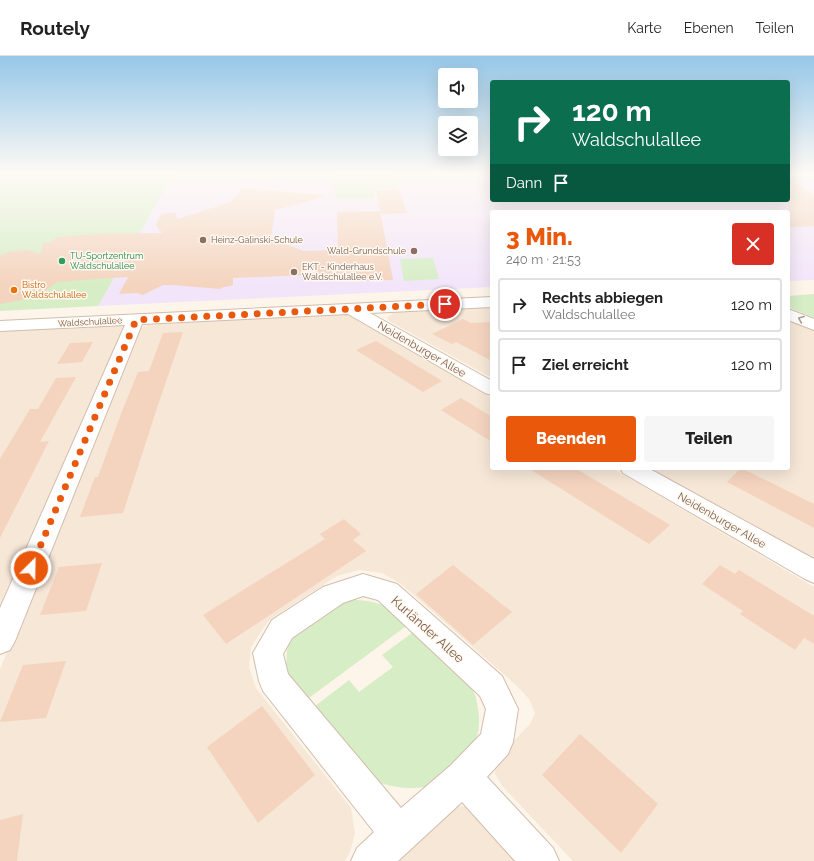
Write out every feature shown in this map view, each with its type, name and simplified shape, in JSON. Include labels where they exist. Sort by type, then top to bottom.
[{"type":"street","name":"Waldschulallee","points":[[0,326],[490,302]]},
{"type":"street","name":"Neidenburger Allee","points":[[351,309],[490,388]]},
{"type":"street","points":[[790,315],[814,325]]},
{"type":"street","points":[[0,641],[136,320]]},
{"type":"street","name":"Neidenburger Allee","points":[[635,470],[814,572]]},
{"type":"street","name":"Kurländer Allee","points":[[370,861],[463,777],[496,742],[502,709],[491,686],[387,592],[363,585],[334,595],[282,629],[268,653],[274,681],[399,834]]},
{"type":"street","points":[[463,777],[540,861]]},
{"type":"shaded area","points":[[152,212],[490,212],[490,287],[98,306]]},
{"type":"shaded area","points":[[790,212],[814,212],[814,280],[790,281]]},
{"type":"shaded area","points":[[490,306],[490,377],[389,321],[387,318],[394,312]]},
{"type":"shaded area","points":[[341,314],[349,315],[490,397],[490,470],[615,470],[814,587],[814,861],[573,861],[503,787],[495,774],[496,760],[530,724],[535,713],[529,699],[517,686],[400,583],[382,573],[359,570],[337,576],[268,621],[251,647],[249,667],[256,688],[351,808],[355,833],[350,852],[345,861],[0,861],[0,669],[138,328],[148,325]]},
{"type":"shaded area","points":[[790,318],[814,328],[814,560],[654,470],[790,470]]},
{"type":"shaded area","points":[[120,325],[125,331],[0,604],[0,331]]},
{"type":"shaded area","points":[[455,805],[466,807],[475,813],[518,861],[391,861]]},
{"type":"green space","name":"TU-Sportzentrum Waldschulallee","points":[[0,212],[152,212],[98,306],[0,311]]},
{"type":"green space","points":[[433,258],[439,279],[404,281],[400,259]]},
{"type":"green space","points":[[814,294],[814,318],[790,308],[790,296]]},
{"type":"green space","points":[[352,600],[376,603],[396,613],[409,624],[302,703],[286,671],[287,650],[291,639],[298,629],[340,602]]},
{"type":"green space","points":[[416,630],[458,670],[471,688],[478,706],[479,726],[477,738],[473,745],[442,779],[431,785],[423,787],[404,788],[386,785],[369,779],[310,710],[349,680],[359,692],[393,667],[382,655]]},
{"type":"building","points":[[176,212],[177,219],[201,212],[275,212],[271,238],[304,251],[338,250],[337,212],[380,212],[393,280],[355,281],[355,273],[321,274],[309,268],[305,275],[233,278],[233,285],[220,289],[163,285],[143,295],[137,293],[119,294],[128,277],[57,282],[37,297],[0,304],[0,255],[9,252],[27,250],[40,254],[44,243],[51,242],[57,237],[98,234],[162,233],[156,225],[161,214]]},
{"type":"building","points":[[380,212],[407,212],[407,213],[381,214]]},
{"type":"building","points":[[790,212],[814,212],[814,226],[790,227]]},
{"type":"building","points":[[463,319],[471,323],[490,322],[490,360],[456,342],[452,344],[432,334]]},
{"type":"building","points":[[183,332],[123,513],[80,517],[95,477],[98,477],[138,372],[149,371],[163,333]]},
{"type":"building","points":[[376,341],[442,381],[423,392],[356,350]]},
{"type":"building","points":[[93,342],[82,362],[57,364],[70,343]]},
{"type":"building","points":[[76,377],[40,442],[49,441],[0,538],[0,459],[30,409],[38,409],[56,378]]},
{"type":"building","points":[[461,398],[490,416],[490,441],[441,410]]},
{"type":"building","points":[[531,470],[578,470],[670,525],[649,544]]},
{"type":"building","points":[[739,470],[745,470],[814,504],[814,528],[727,482]]},
{"type":"building","points":[[344,519],[361,534],[353,540],[366,551],[226,644],[203,615],[325,539],[320,534]]},
{"type":"building","points":[[102,563],[86,611],[40,615],[59,567]]},
{"type":"building","points":[[453,565],[512,612],[473,645],[416,594]]},
{"type":"building","points":[[720,565],[735,574],[739,570],[814,616],[814,644],[804,638],[795,650],[740,614],[743,611],[702,584]]},
{"type":"building","points":[[66,661],[46,718],[0,722],[23,665]]},
{"type":"building","points":[[262,706],[315,775],[258,823],[207,747]]},
{"type":"building","points":[[580,734],[658,804],[621,853],[542,775]]},
{"type":"building","points":[[23,814],[17,861],[0,861],[0,820]]},
{"type":"place","name":"Heinz-Galinski-Schule","points":[[203,240]]},
{"type":"place","name":"Wald-Grundschule","points":[[414,251]]},
{"type":"place","name":"TU-Sportzentrum Waldschulallee","points":[[62,261]]},
{"type":"place","name":"EKT - Kinderhaus Waldschulallee e.V.","points":[[294,272]]},
{"type":"place","name":"Bistro Waldschulallee","points":[[14,290]]},
{"type":"route","points":[[31,568],[136,320],[445,304]]}]
